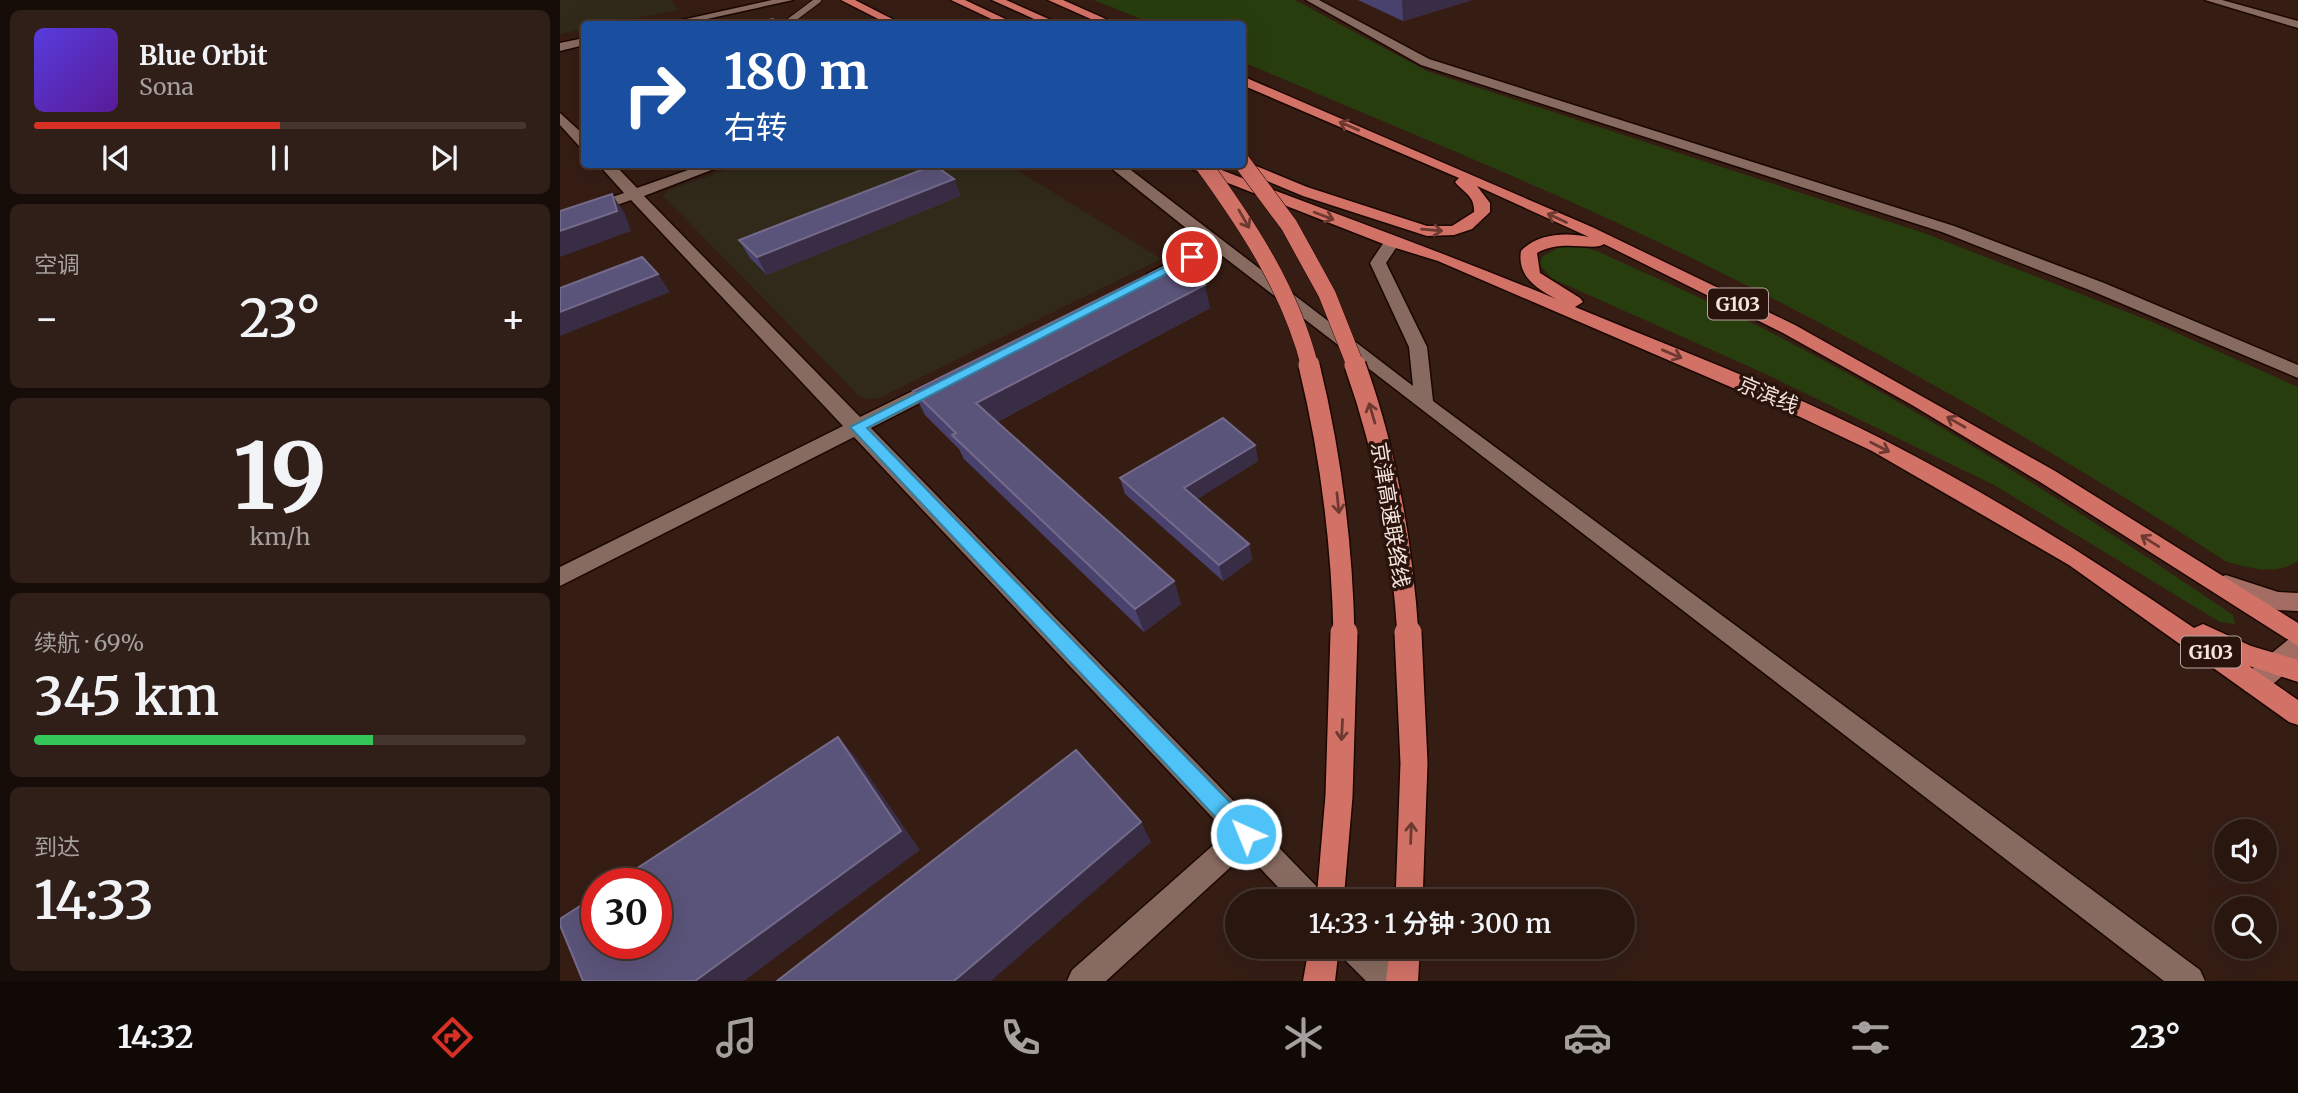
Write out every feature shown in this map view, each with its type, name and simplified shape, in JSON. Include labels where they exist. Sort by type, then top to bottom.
[{"type":"highway","points":[[846,0],[890,21]]},
{"type":"highway","points":[[956,0],[1003,21]]},
{"type":"highway","points":[[997,0],[1045,21]]},
{"type":"highway","points":[[1053,0],[1104,21]]},
{"type":"highway","name":"G103","points":[[1246,82],[1530,205],[1733,301],[1831,352],[1966,428],[2208,577],[2298,636]]},
{"type":"highway","points":[[1297,188],[1427,231],[1460,228],[1481,215],[1485,206],[1474,190],[1398,152],[1377,138]]},
{"type":"highway","points":[[1246,165],[1407,236],[1444,258]]},
{"type":"highway","name":"京滨线","points":[[1202,168],[1392,242],[1444,258],[1642,341],[1879,446],[2017,522],[2125,590],[2298,714]]},
{"type":"highway","points":[[1206,168],[1237,208],[1272,271],[1298,329],[1325,423],[1338,505],[1346,639],[1337,851],[1332,889]]},
{"type":"highway","name":"京津高速联络线","points":[[1245,168],[1284,216],[1332,305],[1360,372],[1379,438],[1401,564],[1409,653],[1414,762],[1409,889]]},
{"type":"highway","points":[[1642,341],[1538,280],[1529,271],[1526,260],[1529,251],[1552,240],[1588,242],[1696,289],[1733,301]]},
{"type":"highway","points":[[2125,590],[2204,635],[2287,669]]},
{"type":"highway","points":[[1319,981],[1322,959]]},
{"type":"highway","points":[[1402,981],[1404,959]]},
{"type":"main road","points":[[2208,577],[2254,595],[2298,602]]},
{"type":"main road","points":[[2254,683],[2287,669],[2298,646]]},
{"type":"street","points":[[685,21],[788,0]]},
{"type":"street","points":[[1311,0],[1425,62],[1948,229],[2098,287],[2298,372]]},
{"type":"street","points":[[2210,0],[2298,25]]},
{"type":"street","points":[[560,47],[581,43]]},
{"type":"street","points":[[560,117],[581,140]]},
{"type":"street","points":[[609,168],[1299,889]]},
{"type":"street","points":[[560,220],[709,168]]},
{"type":"street","points":[[1117,168],[1424,404],[2189,981]]},
{"type":"street","points":[[1392,242],[1378,263],[1418,346],[1424,404]]},
{"type":"street","points":[[1130,289],[1216,245]]},
{"type":"street","points":[[560,577],[956,377]]},
{"type":"street","points":[[1083,981],[1246,834]]},
{"type":"street","points":[[1366,959],[1387,981]]},
{"type":"lane","points":[[790,21],[818,0]]},
{"type":"shaded area","points":[[560,0],[671,0],[678,10],[621,21],[581,21],[581,30],[560,34]]},
{"type":"shaded area","points":[[732,168],[1014,168],[1161,259],[879,398],[868,399],[859,396],[663,196],[668,190]]},
{"type":"green space","points":[[1094,0],[1295,0],[1427,71],[1924,233],[2150,321],[2298,387],[2298,561],[2290,566],[2272,569],[2227,562],[2105,485],[1981,412],[1791,308],[1607,218],[1246,63],[1246,21],[1146,21]]},
{"type":"green space","points":[[1562,246],[1579,246],[1597,251],[1675,286],[1752,323],[1876,389],[1997,461],[2116,537],[2233,615],[2235,624],[2220,622],[1994,485],[1770,376],[1551,278],[1539,264],[1543,256]]},
{"type":"building","points":[[926,168],[938,168],[954,179],[757,257],[739,240]]},
{"type":"building","points":[[612,194],[617,211],[560,231],[560,211]]},
{"type":"building","points":[[642,257],[658,274],[560,312],[560,288]]},
{"type":"building","points":[[1172,263],[1205,285],[976,403],[1174,581],[1135,609],[952,435],[956,433],[913,391]]},
{"type":"building","points":[[1223,418],[1255,445],[1184,488],[1249,544],[1219,565],[1120,478]]},
{"type":"building","points":[[838,737],[901,831],[695,981],[583,981],[560,925],[560,919],[581,905],[581,959],[672,959],[672,868],[637,868]]},
{"type":"building","points":[[1076,750],[1141,822],[954,981],[777,981]]},
{"type":"route","points":[[1192,257],[857,427],[1246,834]]}]
